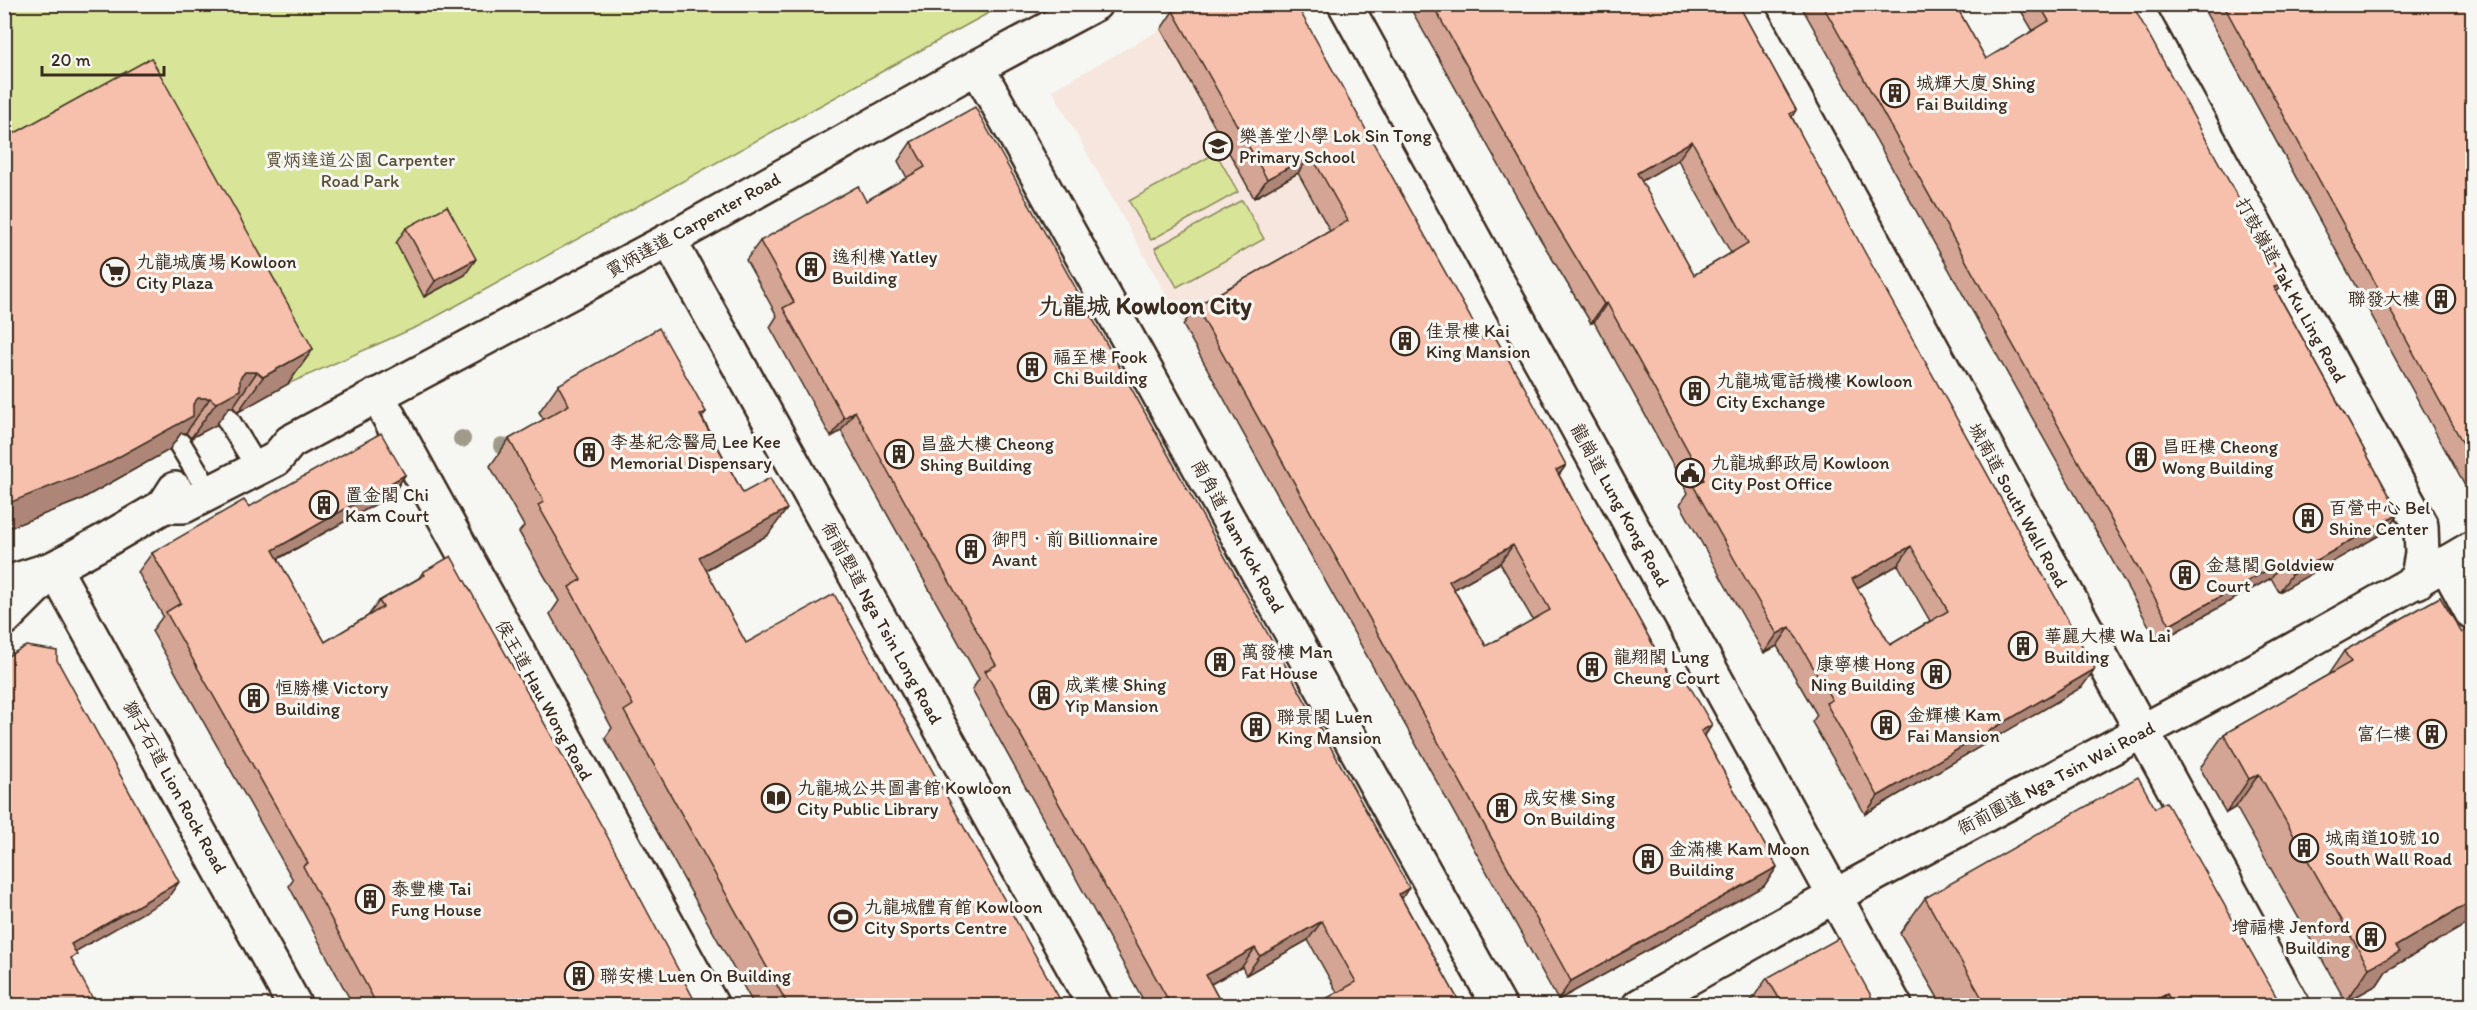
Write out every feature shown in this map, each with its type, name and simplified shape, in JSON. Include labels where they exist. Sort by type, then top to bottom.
[{"type":"street","name":"賈炳達道 Carpenter Road","points":[[4,584],[54,568],[164,506],[175,489],[269,445],[290,442],[669,240],[977,67],[1095,4]]},
{"type":"street","name":"龍崗道 Lung Kong Road","points":[[1345,4],[1895,1005]]},
{"type":"street","name":"城南道 South Wall Road","points":[[1743,4],[2294,1005]]},
{"type":"street","name":"打鼓嶺道 Tak Ku Ling Road","points":[[2134,4],[2421,526],[2422,554],[2417,582]]},
{"type":"street","name":"南角道 Nam Kok Road","points":[[977,67],[1499,1005]]},
{"type":"street","name":"衙前塱道 Nga Tsin Long Road","points":[[669,240],[1095,1005]]},
{"type":"street","name":"侯王道 Hau Wong Road","points":[[377,395],[712,1005]]},
{"type":"street","name":"賈炳達道 Carpenter Road","points":[[164,506],[184,506],[195,501],[276,459],[290,442]]},
{"type":"street","points":[[2421,526],[2462,554],[2472,613]]},
{"type":"street","name":"衙前圍道 Nga Tsin Wai Road","points":[[1639,1005],[1834,896],[2143,732],[2417,582],[2462,554]]},
{"type":"street","name":"賈炳達道 Carpenter Road","points":[[4,619],[54,568]]},
{"type":"street","name":"獅子石道 Lion Rock Road","points":[[54,568],[295,1005]]},
{"type":"lane","points":[[227,418],[249,454]]},
{"type":"lane","points":[[180,444],[200,477]]},
{"type":"shaded area","name":"樂善堂小學 Lok Sin Tong Primary School","points":[[1205,5],[1383,202],[1183,325],[1052,90]]},
{"type":"green space","name":"賈炳達道公園 Carpenter Road Park","points":[[5,5],[1003,5],[421,325],[288,384],[5,161]]},
{"type":"green space","points":[[1216,153],[1238,192],[1151,240],[1129,201]]},
{"type":"green space","points":[[1242,200],[1264,239],[1177,287],[1155,248]]},
{"type":"building","points":[[1185,4],[1296,4],[1483,340],[1494,335],[1524,386],[1566,465],[1556,470],[1672,679],[1682,673],[1712,725],[1701,731],[1777,867],[1571,981],[1196,306],[1348,221],[1311,155],[1267,179],[1173,11]],"holes":[[[1513,545],[1550,610],[1486,646],[1449,581]]]},
{"type":"building","points":[[1432,4],[1738,4],[1796,110],[1790,114],[2095,669],[1878,796],[1826,703],[1832,700],[1790,627],[1777,634],[1737,564],[1693,485],[1704,480],[1607,303],[1604,304],[1554,221]],"holes":[[[1692,141],[1748,243],[1694,275],[1637,173]],[[1911,546],[1948,611],[1890,645],[1852,579]]]},
{"type":"building","points":[[1822,4],[1955,4],[1986,59],[2049,21],[2039,4],[2132,4],[2284,282],[2274,287],[2399,513],[2291,575],[2283,561],[2170,625]]},
{"type":"building","points":[[2223,4],[2472,4],[2472,460]]},
{"type":"building","name":"九龍城廣場 Kowloon City Plaza","points":[[151,58],[313,349],[263,377],[257,372],[245,372],[240,378],[240,390],[216,403],[210,398],[198,398],[193,404],[193,416],[104,465],[4,505],[4,139]]},
{"type":"building","points":[[975,107],[1409,888],[1399,894],[1461,1005],[1315,1005],[1356,982],[1322,921],[1260,956],[1255,948],[1206,975],[1222,1005],[1171,1005],[985,671],[996,665],[855,411],[844,418],[783,308],[794,302],[760,241],[858,186],[866,201],[925,167],[911,142]]},
{"type":"building","points":[[447,206],[476,259],[435,281],[406,228]]},
{"type":"building","points":[[659,328],[706,412],[700,415],[743,493],[770,478],[787,509],[699,557],[746,643],[834,594],[1063,1005],[788,1005],[624,711],[633,705],[569,587],[581,580],[538,505],[544,502],[509,439],[569,405],[558,385]]},
{"type":"building","points":[[381,433],[405,475],[273,550],[325,642],[383,607],[379,601],[425,575],[423,572],[451,556],[604,830],[697,1005],[377,1005],[303,866],[308,863],[166,612],[181,603],[152,553],[244,500],[249,507]]},
{"type":"building","points":[[2440,597],[2462,633],[2472,626],[2472,901],[2396,946],[2400,952],[2369,968],[2259,774],[2249,779],[2224,734],[2351,662],[2344,651]]},
{"type":"building","points":[[26,646],[57,651],[57,660],[179,882],[71,944],[77,955],[71,958],[96,1005],[4,1005],[4,658]]},
{"type":"building","points":[[2138,777],[2155,808],[2166,802],[2281,1005],[2174,1005],[2167,994],[2145,1005],[1986,1005],[1925,898]]},
{"type":"building","points":[[1839,938],[1876,1005],[1795,1005],[1794,1002],[1783,1005],[1767,978]]},
{"type":"place","name":"城輝大廈 Shing Fai Building","points":[[1895,93]]},
{"type":"place","name":"樂善堂小學 Lok Sin Tong Primary School","points":[[1218,146]]},
{"type":"place","name":"逸利樓 Yatley Building","points":[[811,267]]},
{"type":"place","name":"九龍城廣場 Kowloon City Plaza","points":[[115,272]]},
{"type":"place","name":"聯發大樓","points":[[2441,299]]},
{"type":"place","name":"佳景樓 Kai King Mansion","points":[[1405,341]]},
{"type":"place","name":"福至樓 Fook Chi Building","points":[[1032,367]]},
{"type":"place","name":"九龍城電話機樓 Kowloon City Exchange","points":[[1695,391]]},
{"type":"place","name":"李基紀念醫局 Lee Kee Memorial Dispensary","points":[[589,452]]},
{"type":"place","name":"昌盛大樓 Cheong Shing Building","points":[[899,454]]},
{"type":"place","name":"昌旺樓 Cheong Wong Building","points":[[2141,457]]},
{"type":"place","name":"九龍城郵政局 Kowloon City Post Office","points":[[1690,473]]},
{"type":"place","name":"置金閣 Chi Kam Court","points":[[324,505]]},
{"type":"place","name":"百營中心 Bel Shine Center","points":[[2308,518]]},
{"type":"place","name":"御門．前 Billionnaire Avant","points":[[971,549]]},
{"type":"place","name":"金慧閣 Goldview Court","points":[[2185,575]]},
{"type":"place","name":"華麗大樓 Wa Lai Building","points":[[2023,646]]},
{"type":"place","name":"萬發樓 Man Fat House","points":[[1220,662]]},
{"type":"place","name":"龍翔閣 Lung Cheung Court","points":[[1592,667]]},
{"type":"place","name":"康寧樓 Hong Ning Building","points":[[1936,674]]},
{"type":"place","name":"成業樓 Shing Yip Mansion","points":[[1044,695]]},
{"type":"place","name":"恒勝樓 Victory Building","points":[[254,698]]},
{"type":"place","name":"金輝樓 Kam Fai Mansion","points":[[1886,725]]},
{"type":"place","name":"聯景閣 Luen King Mansion","points":[[1256,727]]},
{"type":"place","name":"富仁樓","points":[[2432,734]]},
{"type":"place","name":"九龍城公共圖書館 Kowloon City Public Library","points":[[776,798]]},
{"type":"place","name":"成安樓 Sing On Building","points":[[1502,808]]},
{"type":"place","name":"城南道10號 10 South Wall Road","points":[[2304,848]]},
{"type":"place","name":"金滿樓 Kam Moon Building","points":[[1648,859]]},
{"type":"place","name":"泰豐樓 Tai Fung House","points":[[370,899]]},
{"type":"place","name":"九龍城體育館 Kowloon City Sports Centre","points":[[843,917]]},
{"type":"place","name":"增福樓 Jenford Building","points":[[2371,937]]},
{"type":"place","name":"聯安樓 Luen On Building","points":[[579,976]]},
{"type":"district","name":"九龍城 Kowloon City","points":[[1145,306]]}]
